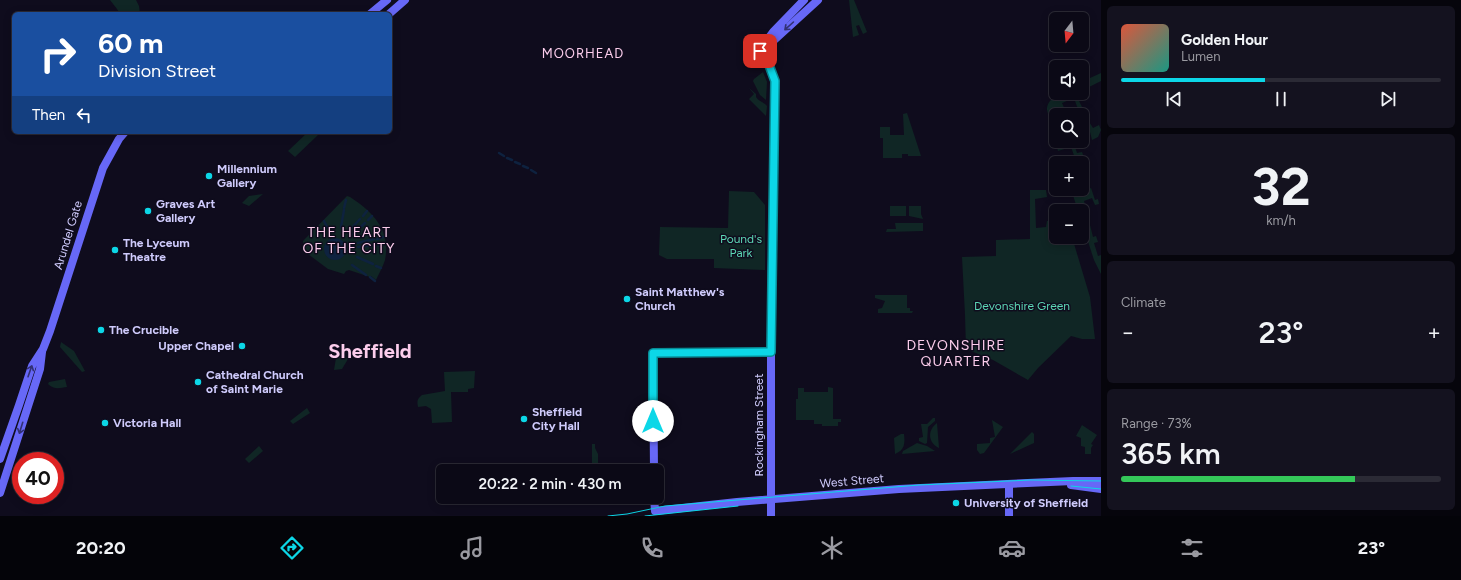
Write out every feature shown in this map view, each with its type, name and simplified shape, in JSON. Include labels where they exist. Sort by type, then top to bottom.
[{"type":"street","points":[[372,12],[386,0]]},
{"type":"street","points":[[391,12],[405,0]]},
{"type":"street","points":[[760,51],[772,32],[804,0]]},
{"type":"street","points":[[760,51],[818,0]]},
{"type":"street","name":"Rockingham Street","points":[[760,51],[769,65],[775,81],[771,316],[771,516]]},
{"type":"street","name":"Arundel Gate","points":[[0,493],[40,369],[43,349],[62,295],[91,201],[103,168],[124,134]]},
{"type":"street","name":"Arundel Gate","points":[[0,459],[32,366],[43,349]]},
{"type":"street","points":[[654,464],[653,353],[771,352]]},
{"type":"street","points":[[22,395],[32,391]]},
{"type":"street","name":"West Street","points":[[654,504],[655,511],[737,502],[899,489],[1101,481]]},
{"type":"street","name":"West Street","points":[[1053,482],[1101,489]]},
{"type":"street","points":[[1009,516],[1010,484]]},
{"type":"green space","points":[[110,0],[136,0],[140,12],[119,12]]},
{"type":"green space","points":[[849,0],[854,0],[867,32],[863,34],[859,25],[856,26],[859,35],[853,37]]},
{"type":"green space","points":[[763,72],[767,82],[766,100],[760,95],[753,81]]},
{"type":"green space","points":[[1101,73],[1101,81],[1089,87],[1090,78]]},
{"type":"green space","points":[[749,88],[756,94],[757,99],[767,106],[766,116],[749,99],[754,94]]},
{"type":"green space","points":[[1069,100],[1062,103],[1064,108],[1049,108],[1049,117],[1047,106],[1050,101]]},
{"type":"green space","points":[[1075,100],[1082,100],[1079,101],[1082,108],[1078,108]]},
{"type":"green space","points":[[907,113],[921,156],[908,156],[908,154],[902,154],[902,158],[883,158],[883,138],[880,138],[880,127],[890,127],[890,135],[904,135],[903,114]]},
{"type":"green space","points":[[1089,122],[1093,128],[1099,125],[1101,130],[1098,137],[1092,140]]},
{"type":"green space","points":[[306,134],[318,135],[295,157],[288,151]]},
{"type":"green space","points":[[1057,148],[1068,148],[1058,151]]},
{"type":"green space","points":[[1071,148],[1075,148],[1077,153],[1082,152],[1083,156],[1074,156]]},
{"type":"green space","points":[[1091,188],[1095,200],[1098,199],[1099,204],[1095,205],[1092,198],[1084,201],[1085,204],[1076,204],[1073,196],[1089,196],[1089,189]]},
{"type":"green space","name":"Devonshire Green","points":[[1030,190],[1046,190],[1047,197],[1035,199],[1036,228],[1046,227],[1047,221],[1049,221],[1049,244],[1074,244],[1090,297],[1095,339],[1082,339],[1071,336],[1038,368],[1028,380],[993,360],[966,349],[962,257],[996,256],[996,240],[1030,239]]},
{"type":"green space","name":"Pound's Park","points":[[729,191],[754,192],[765,205],[765,270],[714,268],[714,259],[667,259],[659,255],[660,227],[728,228]]},
{"type":"green space","points":[[263,194],[249,206],[242,203],[249,196]]},
{"type":"green space","points":[[347,196],[366,209],[373,216],[383,231],[386,249],[385,260],[376,280],[371,276],[370,277],[349,270],[344,274],[328,269],[304,251],[303,241]]},
{"type":"green space","points":[[890,206],[906,206],[906,216],[890,216]]},
{"type":"green space","points":[[909,206],[921,206],[921,214],[923,219],[909,216]]},
{"type":"green space","points":[[1089,221],[1093,237],[1096,236],[1098,242],[1094,243],[1098,256],[1101,255],[1101,274],[1094,260],[1089,244]]},
{"type":"green space","points":[[895,223],[923,223],[923,231],[886,232],[887,229],[896,229]]},
{"type":"green space","points":[[875,295],[907,295],[907,308],[910,308],[910,311],[913,311],[912,313],[878,313],[878,309],[882,308],[885,301],[875,298]]},
{"type":"green space","points":[[61,342],[74,351],[85,371],[82,372],[60,347]]},
{"type":"green space","points":[[337,352],[348,359],[342,369],[334,370]]},
{"type":"green space","points":[[475,371],[474,388],[468,389],[468,392],[451,392],[452,422],[432,423],[431,409],[426,406],[418,407],[418,399],[422,395],[445,391],[444,372]]},
{"type":"green space","points":[[65,379],[67,387],[55,388],[48,384],[49,382]]},
{"type":"green space","points":[[828,387],[833,388],[833,419],[841,419],[841,422],[838,422],[838,426],[822,426],[822,424],[814,424],[814,420],[796,420],[796,399],[798,399],[798,388],[804,388],[804,392],[828,392]]},
{"type":"green space","points":[[307,408],[310,413],[293,424],[290,421]]},
{"type":"green space","points":[[935,418],[935,421],[928,427],[927,443],[925,444],[919,441],[919,438],[923,437],[921,424],[927,424]]},
{"type":"green space","points":[[992,420],[1003,427],[984,453],[980,454],[977,450],[977,444],[990,443],[990,438],[995,437]]},
{"type":"green space","points":[[937,423],[939,448],[935,446],[930,436],[932,429]]},
{"type":"green space","points":[[1082,425],[1097,435],[1091,444],[1093,445],[1091,448],[1091,454],[1085,454],[1085,447],[1081,446],[1081,438],[1076,436]]},
{"type":"green space","points":[[1032,432],[1034,434],[1034,443],[1010,454]]},
{"type":"green space","points":[[904,434],[904,446],[895,454],[894,438]]},
{"type":"green space","points":[[917,443],[927,446],[935,451],[902,454],[903,451]]},
{"type":"green space","points":[[592,444],[595,444],[598,454],[598,464],[592,464]]},
{"type":"green space","points":[[259,446],[263,451],[249,463],[245,459]]},
{"type":"water","points":[[335,238],[343,241],[346,249],[343,257],[335,260],[327,257],[324,249],[327,241]]},
{"type":"waterway","points":[[499,153],[504,156]]},
{"type":"waterway","points":[[507,158],[512,160]]},
{"type":"waterway","points":[[515,162],[520,164]]},
{"type":"waterway","points":[[523,166],[528,168]]},
{"type":"waterway","points":[[531,170],[536,173]]},
{"type":"waterway","points":[[344,208],[346,200]]},
{"type":"waterway","points":[[341,227],[344,210]]},
{"type":"waterway","points":[[363,216],[367,211]]},
{"type":"waterway","points":[[368,220],[372,216]]},
{"type":"waterway","points":[[349,231],[360,219]]},
{"type":"waterway","points":[[324,221],[327,227]]},
{"type":"waterway","points":[[353,234],[365,223]]},
{"type":"waterway","points":[[377,239],[383,237]]},
{"type":"waterway","points":[[358,243],[374,239]]},
{"type":"waterway","points":[[378,245],[384,244]]},
{"type":"waterway","points":[[358,247],[375,245]]},
{"type":"waterway","points":[[357,257],[373,264]]},
{"type":"waterway","points":[[352,265],[366,275]]},
{"type":"waterway","points":[[376,266],[381,268]]},
{"type":"waterway","points":[[370,277],[375,281]]},
{"type":"tram line","points":[[608,516],[627,514],[665,506],[919,485],[1031,480],[1101,481]]},
{"type":"tram line","points":[[1071,486],[1101,489]]},
{"type":"tram line","points":[[645,516],[738,506]]},
{"type":"place","name":"Millennium Gallery","points":[[209,176]]},
{"type":"place","name":"Graves Art Gallery","points":[[148,211]]},
{"type":"place","name":"The Lyceum Theatre","points":[[115,250]]},
{"type":"place","name":"Saint Matthew's Church","points":[[627,299]]},
{"type":"place","name":"The Crucible","points":[[101,330]]},
{"type":"place","name":"Upper Chapel","points":[[242,346]]},
{"type":"place","name":"Cathedral Church of Saint Marie","points":[[198,382]]},
{"type":"place","name":"Sheffield City Hall","points":[[524,419]]},
{"type":"place","name":"Victoria Hall","points":[[105,423]]},
{"type":"place","name":"University of Sheffield","points":[[956,503]]},
{"type":"district","name":"MOORHEAD","points":[[583,53]]},
{"type":"district","name":"THE HEART OF THE CITY","points":[[349,240]]},
{"type":"district","name":"Sheffield","points":[[370,351]]},
{"type":"district","name":"DEVONSHIRE QUARTER","points":[[956,354]]},
{"type":"route","points":[[653,421],[653,353],[771,352],[775,81],[773,73],[760,51]]}]
